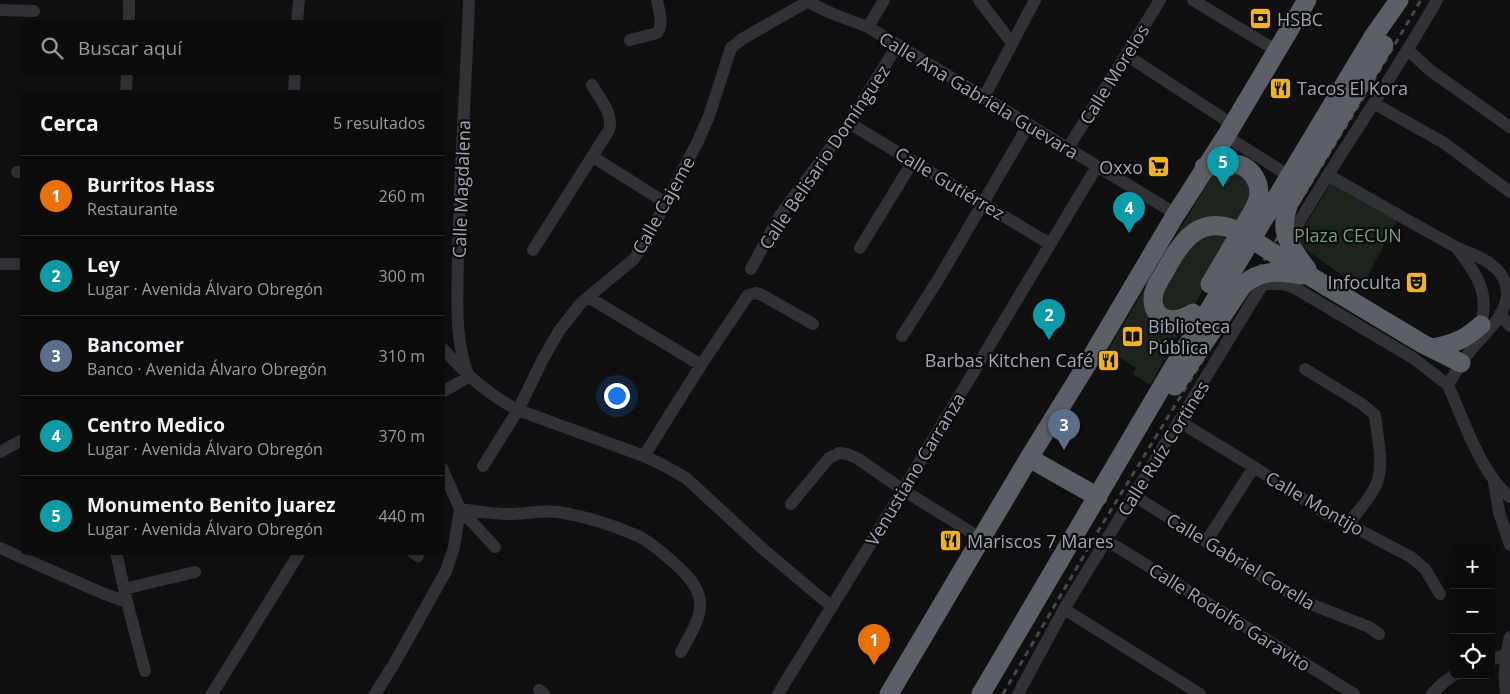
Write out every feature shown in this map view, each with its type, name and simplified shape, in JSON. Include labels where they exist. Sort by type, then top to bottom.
[{"type":"highway","points":[[889,694],[1028,458],[1089,361],[1176,214],[1307,0]]},
{"type":"highway","points":[[981,694],[1117,462],[1289,176],[1398,0]]},
{"type":"highway","points":[[1314,278],[1290,245],[1284,225],[1285,215],[1290,203],[1384,45],[1407,0]]},
{"type":"highway","points":[[1204,168],[1227,164],[1244,166],[1256,180],[1259,196],[1256,205],[1193,313],[1181,319],[1166,320],[1155,307],[1153,299],[1154,290],[1172,257],[1182,243],[1200,229],[1213,225],[1228,226],[1240,232],[1314,278],[1427,346],[1466,356]]},
{"type":"highway","points":[[1117,462],[1140,436],[1236,293],[1251,278],[1260,274],[1278,271],[1314,278]]},
{"type":"highway","points":[[1427,346],[1458,342],[1470,334],[1482,317]]},
{"type":"highway","points":[[1028,458],[1098,497]]},
{"type":"street","points":[[129,0],[129,20]]},
{"type":"street","points":[[297,20],[298,0]]},
{"type":"street","name":"Calle Magdalena","points":[[469,0],[459,214],[458,291],[460,347],[469,377]]},
{"type":"street","points":[[630,40],[657,34],[660,30],[657,0]]},
{"type":"street","points":[[868,27],[884,0]]},
{"type":"street","points":[[979,0],[1012,43]]},
{"type":"street","points":[[984,97],[1035,0]]},
{"type":"street","name":"Calle Morelos","points":[[1068,148],[1160,0]]},
{"type":"street","points":[[1193,0],[1277,51]]},
{"type":"street","name":"Calle Ruíz Cortines","points":[[1024,691],[1064,609],[1264,284],[1328,175],[1375,104],[1437,0]]},
{"type":"street","name":"Calle Ana Gabriela Guevara","points":[[805,1],[868,27],[1176,214]]},
{"type":"street","name":"Calle Cajeme","points":[[483,466],[518,410],[559,331],[571,314],[588,297],[634,260],[648,237],[709,116],[731,48],[742,39],[805,1]]},
{"type":"street","points":[[0,10],[34,11]]},
{"type":"street","name":"Calle Belisario Domínguez","points":[[751,269],[780,215],[849,123],[897,46]]},
{"type":"street","points":[[1408,50],[1431,70],[1510,127]]},
{"type":"street","points":[[1126,55],[1289,176]]},
{"type":"street","points":[[126,90],[127,75]]},
{"type":"street","points":[[294,90],[295,75]]},
{"type":"street","points":[[533,250],[609,130],[611,124],[608,111],[592,85]]},
{"type":"street","points":[[1375,104],[1444,143],[1510,192]]},
{"type":"street","name":"Calle Gutiérrez","points":[[849,123],[1050,244]]},
{"type":"street","points":[[902,336],[984,204],[1029,124]]},
{"type":"street","points":[[593,157],[666,203]]},
{"type":"street","points":[[860,248],[912,161]]},
{"type":"street","name":"Venustiano Carranza","points":[[778,694],[1097,166]]},
{"type":"street","points":[[1328,175],[1457,248],[1486,260],[1496,268],[1507,288],[1505,309],[1510,326]]},
{"type":"street","points":[[1457,248],[1477,275],[1484,298],[1482,317],[1466,356]]},
{"type":"street","points":[[0,264],[20,264]]},
{"type":"street","points":[[1477,275],[1496,268]]},
{"type":"street","points":[[1264,284],[1284,284],[1295,288],[1414,358],[1448,385],[1485,467],[1503,492],[1510,497]]},
{"type":"street","points":[[644,456],[748,295],[762,295],[813,324]]},
{"type":"street","points":[[588,297],[701,366]]},
{"type":"street","points":[[1448,385],[1466,356],[1505,309]]},
{"type":"street","points":[[1482,317],[1505,309]]},
{"type":"street","points":[[445,351],[469,377],[496,397],[518,410],[644,456],[686,478],[763,549],[832,607]]},
{"type":"street","points":[[1305,369],[1362,404],[1375,415],[1380,472],[1375,487],[1348,524]]},
{"type":"street","points":[[445,390],[469,377]]},
{"type":"street","name":"Calle Montijo","points":[[1180,422],[1328,515],[1411,557],[1425,569],[1440,594]]},
{"type":"street","points":[[0,452],[20,441]]},
{"type":"street","points":[[792,504],[829,458],[839,453],[847,454],[857,458],[903,490],[982,539]]},
{"type":"street","points":[[1206,542],[1254,467]]},
{"type":"street","points":[[445,475],[460,509],[495,546]]},
{"type":"street","points":[[1494,480],[1499,512],[1510,545]]},
{"type":"street","name":"Calle Gabriel Corella","points":[[1134,496],[1277,586],[1313,605],[1369,627],[1379,634]]},
{"type":"street","points":[[460,509],[493,514],[519,514],[539,511],[558,512],[640,536],[681,570],[692,581],[699,595],[700,606],[697,620],[681,652]]},
{"type":"street","points":[[375,694],[446,572],[454,548],[460,509]]},
{"type":"street","name":"Calle Rodolfo Garavito","points":[[1106,540],[1354,694]]},
{"type":"street","points":[[0,548],[102,593],[125,595],[195,572]]},
{"type":"street","points":[[117,555],[145,671]]},
{"type":"street","points":[[212,694],[298,555]]},
{"type":"street","points":[[1064,609],[1200,694]]},
{"type":"street","points":[[1506,694],[1504,680],[1505,655],[1510,637]]},
{"type":"street","points":[[1495,659],[1505,655]]},
{"type":"street","points":[[1432,694],[1450,678]]},
{"type":"green space","points":[[1224,169],[1248,173],[1255,196],[1150,385],[1133,374],[1136,368],[1108,350],[1213,174]]},
{"type":"green space","name":"Plaza CECUN","points":[[1331,183],[1397,221],[1361,289],[1295,242]]},
{"type":"railway","points":[[1003,694],[1100,528],[1421,0]]},
{"type":"place","name":"HSBC","points":[[1261,19]]},
{"type":"place","name":"Tacos El Kora","points":[[1281,88]]},
{"type":"place","name":"Oxxo","points":[[1159,167]]},
{"type":"place","name":"Monumento Benito Juarez","points":[[1223,187]]},
{"type":"place","name":"Centro Medico","points":[[1129,233]]},
{"type":"place","name":"Infoculta","points":[[1417,282]]},
{"type":"place","name":"Biblioteca Pública","points":[[1132,336]]},
{"type":"place","name":"Ley","points":[[1049,340]]},
{"type":"place","name":"Barbas Kitchen Café","points":[[1109,360]]},
{"type":"place","name":"Bancomer","points":[[1064,450]]},
{"type":"place","name":"Mariscos 7 Mares","points":[[951,541]]},
{"type":"place","name":"Burritos Hass","points":[[874,665]]}]
